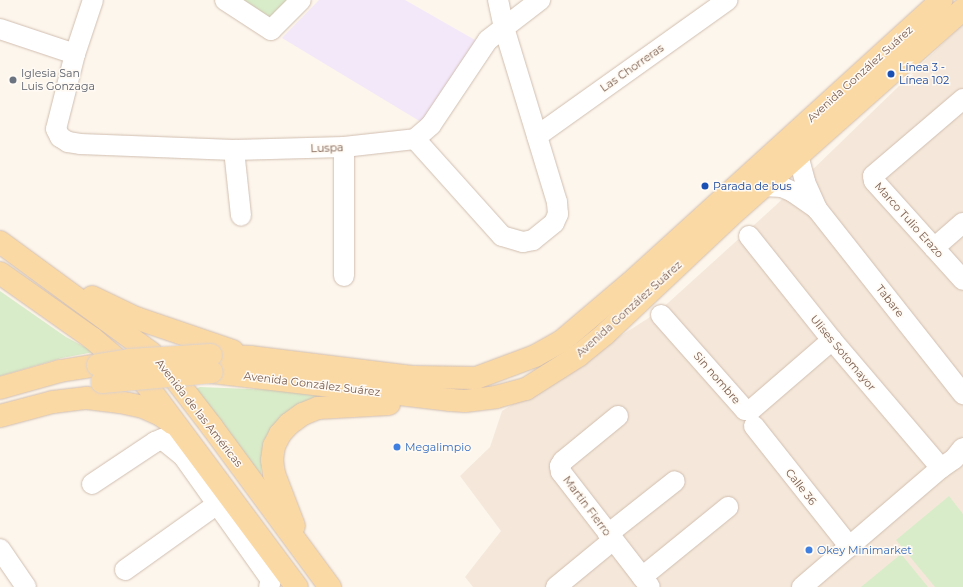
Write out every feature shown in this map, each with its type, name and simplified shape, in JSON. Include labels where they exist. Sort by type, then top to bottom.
[{"type":"main road","name":"Avenida González Suárez","points":[[0,388],[60,371],[100,374],[212,363],[250,357],[414,377],[476,378],[535,356],[562,341],[636,278],[942,0]]},
{"type":"main road","name":"Avenida González Suárez","points":[[212,363],[450,400],[465,401],[496,397],[526,389],[578,356],[605,334],[763,186],[963,9]]},
{"type":"main road","name":"Avenida de las Américas","points":[[0,242],[151,353],[172,375],[212,427],[330,587]]},
{"type":"main road","points":[[0,273],[92,338],[146,384],[181,429],[297,587]]},
{"type":"main road","points":[[52,279],[136,318],[250,357]]},
{"type":"main road","name":"Avenida González Suárez","points":[[0,409],[67,388],[100,374]]},
{"type":"main road","points":[[0,416],[53,402],[87,398],[120,402],[143,407],[161,415],[181,429]]},
{"type":"main road","points":[[304,551],[274,474],[272,460],[274,446],[280,434],[289,424],[303,414],[318,408],[450,400]]},
{"type":"street","points":[[0,28],[75,54],[93,0]]},
{"type":"street","points":[[225,0],[271,30],[301,0]]},
{"type":"street","points":[[498,0],[504,28],[557,202],[558,214],[554,223],[533,240],[523,242],[502,236],[415,139],[431,125],[488,40],[504,28],[540,0]]},
{"type":"street","name":"Las Chorreras","points":[[537,136],[728,0]]},
{"type":"street","name":"Luspa","points":[[75,54],[56,129],[60,137],[68,142],[80,144],[234,150],[344,147],[415,139]]},
{"type":"street","name":"Marco Tulio Erazo","points":[[963,100],[873,176],[874,181],[963,280]]},
{"type":"street","points":[[344,147],[344,276]]},
{"type":"street","points":[[234,150],[241,216]]},
{"type":"street","name":"Tabare","points":[[798,155],[805,182],[817,209],[963,394]]},
{"type":"street","name":"Tabare","points":[[763,186],[782,187],[793,192],[817,209]]},
{"type":"street","points":[[934,248],[963,223]]},
{"type":"street","name":"Ulises Sotomayor","points":[[749,236],[832,340],[955,461]]},
{"type":"street","name":"Sin nombre","points":[[661,315],[745,410],[751,410],[832,340]]},
{"type":"street","name":"Martin Fierro","points":[[618,416],[563,461],[560,466],[561,472],[646,582]]},
{"type":"street","name":"Calle 36","points":[[754,426],[850,547]]},
{"type":"street","points":[[92,484],[155,442],[162,439],[183,456],[216,505],[271,580],[269,587]]},
{"type":"street","points":[[802,587],[955,461]]},
{"type":"street","points":[[556,587],[610,537],[675,481]]},
{"type":"street","points":[[124,570],[216,505]]},
{"type":"street","points":[[646,582],[728,507]]},
{"type":"street","points":[[0,549],[26,587]]},
{"type":"shaded area","points":[[319,0],[405,0],[482,44],[426,125],[282,38]]},
{"type":"shaded area","points":[[963,24],[963,587],[473,587],[465,577],[501,531],[460,476],[490,447],[502,411],[658,312],[775,206]]},
{"type":"green space","points":[[237,0],[292,0],[272,20]]},
{"type":"green space","points":[[0,291],[66,337],[94,352],[62,358],[0,376]]},
{"type":"green space","points":[[200,387],[279,390],[335,398],[266,439],[260,478],[192,390]]},
{"type":"green space","points":[[949,496],[963,514],[963,587],[935,587],[896,540]]},
{"type":"green space","points":[[901,554],[928,587],[861,587]]},
{"type":"place","name":"Línea 3 - Línea 102","points":[[891,74]]},
{"type":"place","name":"Iglesia San Luis Gonzaga","points":[[13,80]]},
{"type":"place","name":"Parada de bus","points":[[705,186]]},
{"type":"place","name":"Megalimpio","points":[[397,447]]},
{"type":"place","name":"Okey Minimarket","points":[[809,550]]}]
